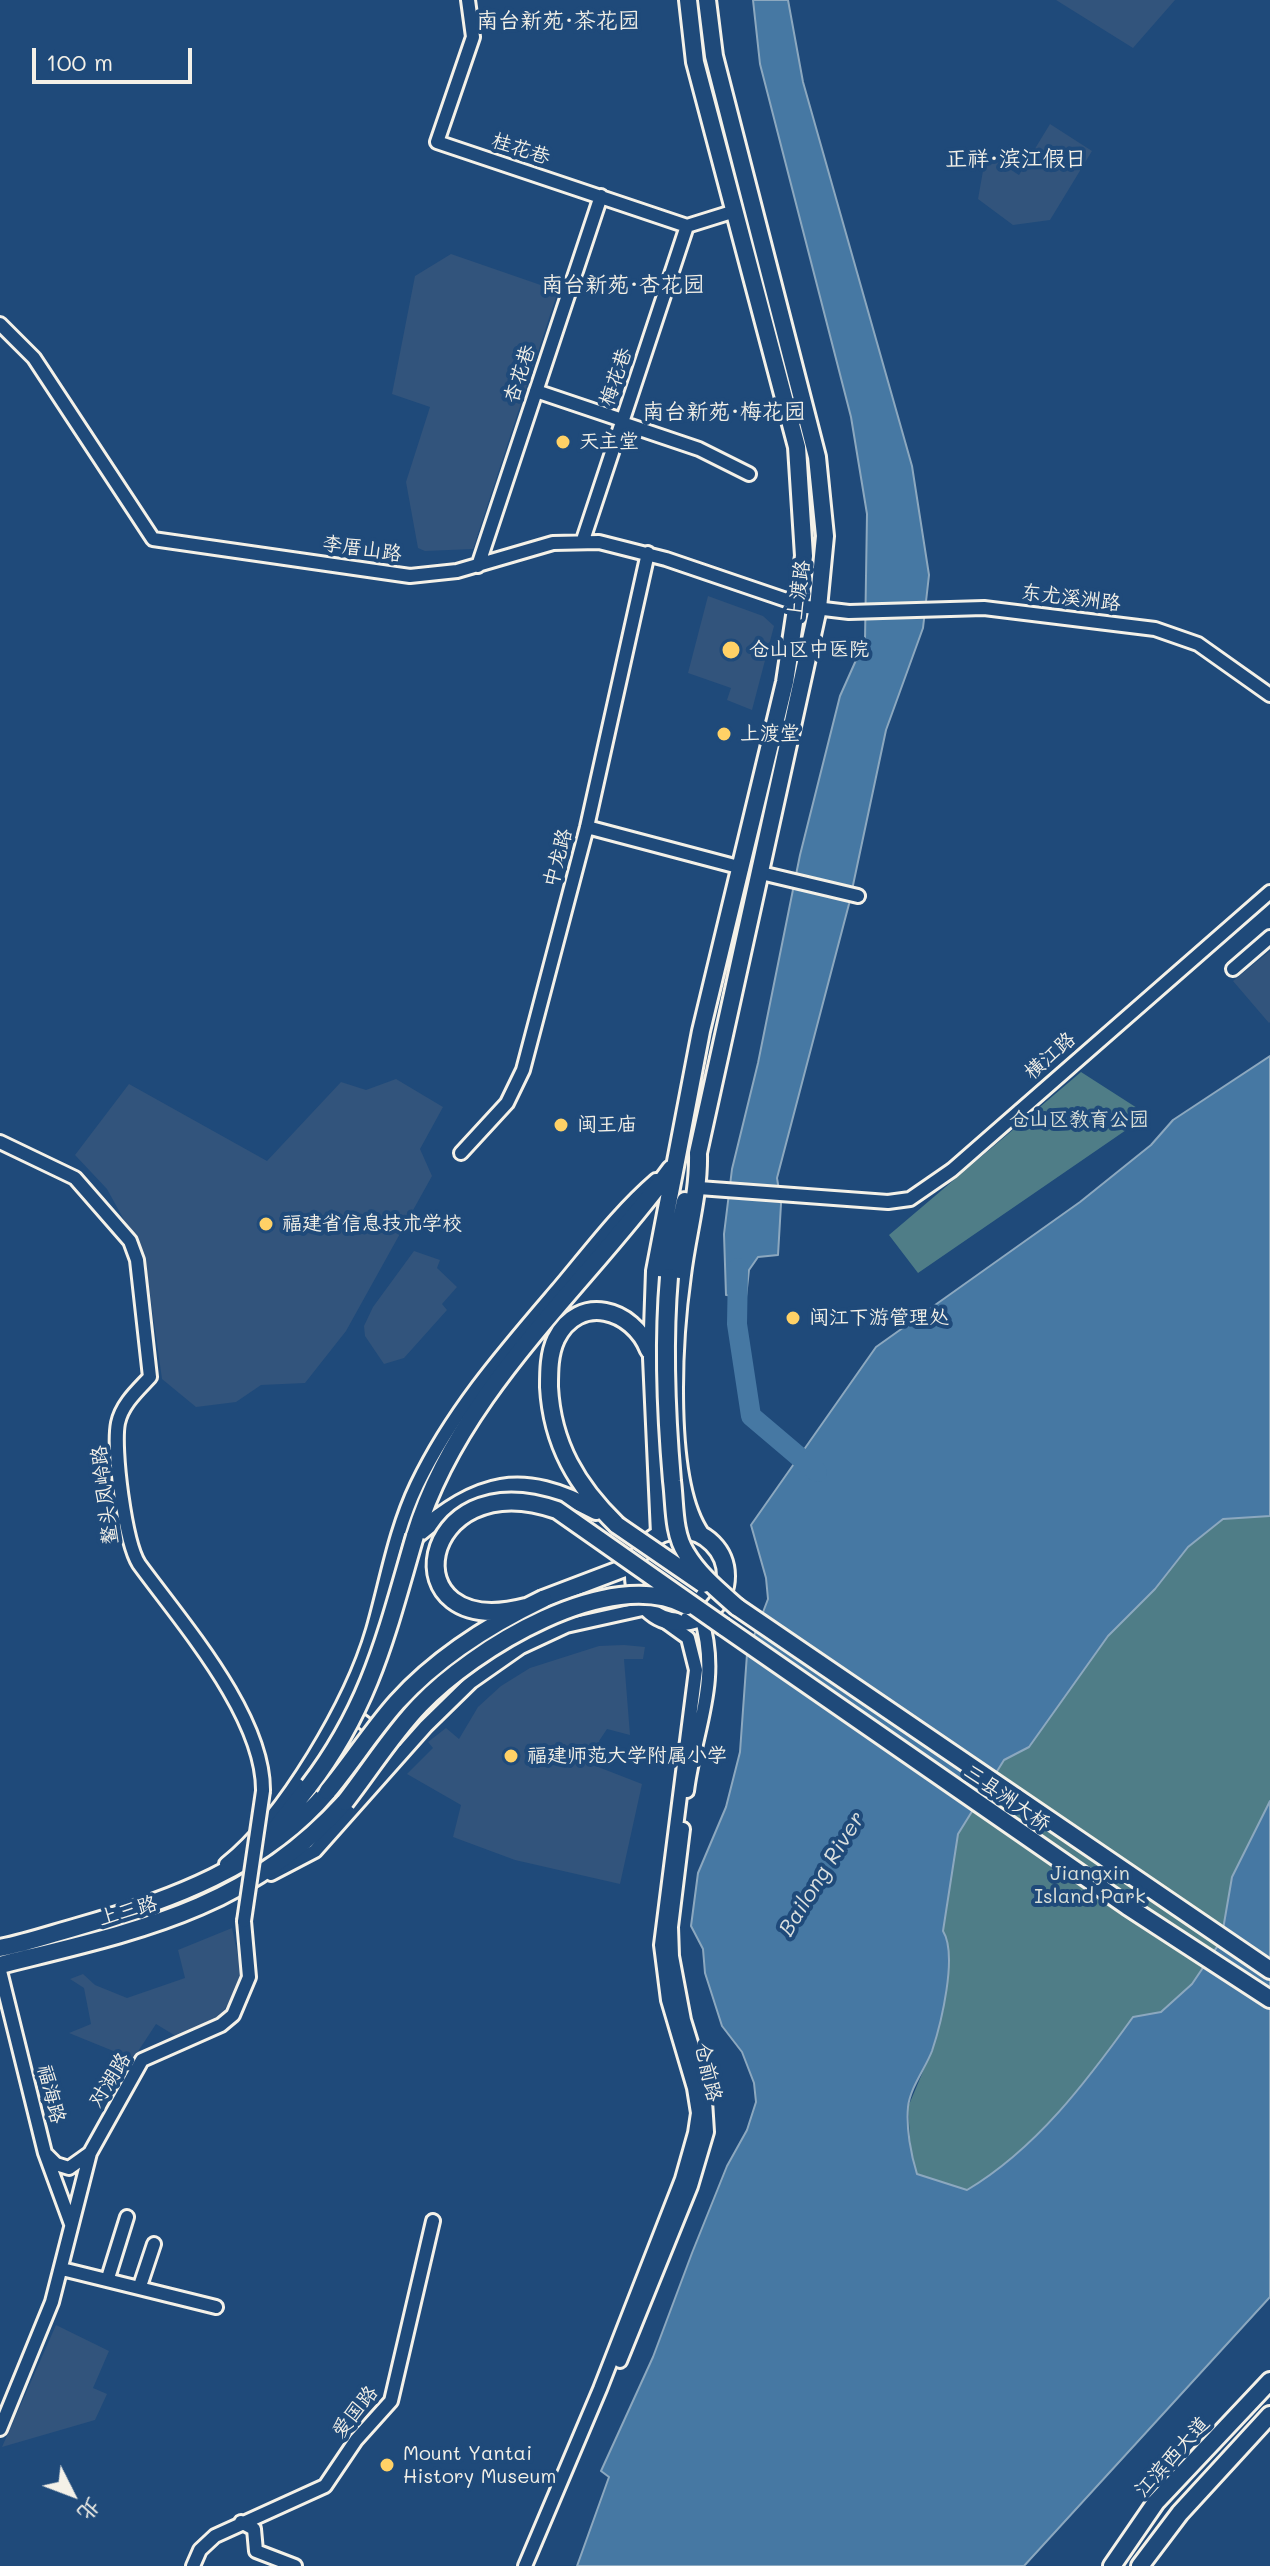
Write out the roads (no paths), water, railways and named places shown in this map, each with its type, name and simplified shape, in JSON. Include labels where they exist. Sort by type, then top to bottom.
[{"type":"main road","name":"上渡路","points":[[660,1534],[652,1358],[655,1271],[701,1031],[742,868],[799,605],[805,543],[799,460],[695,62],[688,0]]},
{"type":"main road","name":"上渡路","points":[[701,1535],[690,1519],[683,1498],[676,1443],[681,1287],[706,1188],[698,1153],[818,608],[825,536],[817,457],[714,56],[707,0]]},
{"type":"main road","points":[[698,1153],[669,1277],[664,1332],[665,1400],[675,1516],[685,1552],[706,1579],[737,1607]]},
{"type":"main road","points":[[258,1850],[338,1749],[364,1700],[383,1651],[415,1536],[442,1464],[467,1422],[623,1232],[674,1164]]},
{"type":"main road","points":[[617,1525],[582,1487],[562,1452],[552,1421],[551,1352],[557,1336],[569,1323],[586,1313],[603,1311],[630,1321],[640,1331],[652,1358]]},
{"type":"main road","points":[[415,1536],[451,1506],[482,1491],[502,1486],[551,1490],[596,1511],[737,1607]]},
{"type":"main road","points":[[634,1572],[545,1602],[483,1614],[467,1609],[446,1592],[434,1565],[439,1539],[470,1512],[505,1501],[525,1501],[557,1510],[724,1627]]},
{"type":"main road","points":[[688,1530],[701,1535],[713,1543],[726,1569],[721,1597],[701,1617],[685,1623],[663,1620],[639,1598],[634,1572],[640,1552],[660,1534],[688,1530]]},
{"type":"main road","points":[[336,1796],[429,1696],[459,1669],[508,1637],[545,1618],[590,1601],[644,1596],[679,1602],[724,1627]]},
{"type":"main road","points":[[336,1796],[404,1706],[428,1683],[492,1635],[545,1602]]},
{"type":"main road","points":[[336,1796],[398,1701],[465,1644],[526,1607]]},
{"type":"main road","name":"三县洲大桥","points":[[737,1607],[1270,1970]]},
{"type":"main road","name":"三县洲大桥","points":[[724,1627],[1127,1906],[1270,1999]]},
{"type":"main road","name":"上三路","points":[[0,1948],[139,1910],[198,1886],[286,1832],[336,1796]]},
{"type":"main road","name":"上三路","points":[[0,1965],[138,1930],[201,1907],[235,1890],[297,1851],[336,1796]]},
{"type":"main road","name":"江滨西大道","points":[[1112,2566],[1156,2502],[1270,2381]]},
{"type":"main road","points":[[1140,2566],[1180,2513],[1270,2415]]},
{"type":"street","name":"桂花巷","points":[[468,0],[473,37],[437,142],[687,226]]},
{"type":"street","name":"杏花巷","points":[[478,566],[601,196]]},
{"type":"street","points":[[687,226],[735,211]]},
{"type":"street","name":"梅花巷","points":[[583,540],[687,226]]},
{"type":"street","name":"李厝山路","points":[[0,324],[34,358],[153,539],[400,575],[440,574],[478,566],[533,547],[583,540],[648,553],[799,605],[849,612]]},
{"type":"street","points":[[536,391],[699,449],[749,474]]},
{"type":"street","name":"中龙路","points":[[461,1153],[507,1103],[521,1077],[587,827],[648,553]]},
{"type":"street","name":"东尤溪洲路","points":[[849,612],[984,608],[1061,615],[1155,629],[1198,644],[1270,695]]},
{"type":"street","points":[[587,827],[742,868]]},
{"type":"street","points":[[761,873],[858,896]]},
{"type":"street","name":"横江路","points":[[706,1188],[900,1202],[929,1188],[1270,892]]},
{"type":"street","points":[[1233,969],[1270,937]]},
{"type":"street","name":"鳌头凤岭路","points":[[0,1142],[75,1178],[94,1196],[134,1247],[150,1377],[127,1403],[118,1422],[128,1542],[139,1564],[214,1666],[233,1699],[260,1764],[263,1791]]},
{"type":"street","points":[[198,1886],[241,1852],[258,1832],[307,1766],[342,1707],[373,1631],[395,1542],[436,1447],[472,1392],[622,1210],[674,1164]]},
{"type":"street","points":[[235,1890],[315,1851],[348,1818],[402,1751],[471,1682],[521,1647],[566,1626],[647,1608]]},
{"type":"street","name":"仓前路","points":[[532,2566],[691,2186],[707,2132],[704,2085],[677,1990],[670,1940],[688,1784],[710,1671],[709,1642],[701,1617]]},
{"type":"street","name":"仓前路","points":[[525,2566],[682,2179],[698,2113],[694,2088],[668,2000],[661,1945],[696,1670],[688,1638],[663,1620]]},
{"type":"street","points":[[342,1707],[402,1751]]},
{"type":"street","name":"对湖路","points":[[0,2429],[52,2302],[90,2153],[142,2060],[221,2025],[233,2015],[249,1977],[244,1921],[263,1791]]},
{"type":"street","name":"福海路","points":[[0,1971],[45,2153],[71,2224]]},
{"type":"street","points":[[45,2153],[66,2168],[90,2153]]},
{"type":"street","points":[[108,2278],[127,2217]]},
{"type":"street","name":"爱国路","points":[[193,2566],[206,2543],[241,2522],[325,2486],[356,2440],[391,2401],[433,2221]]},
{"type":"street","points":[[140,2286],[154,2244]]},
{"type":"street","points":[[62,2269],[216,2307]]},
{"type":"street","points":[[241,2522],[254,2529],[256,2551],[295,2566]]},
{"type":"water","points":[[753,0],[788,0],[803,82],[912,466],[929,575],[923,628],[886,730],[849,904],[777,1178],[781,1204],[778,1255],[758,1257],[749,1270],[746,1297],[726,1295],[724,1234],[732,1169],[758,1063],[800,855],[840,696],[865,640],[867,514],[851,417],[760,64]]},
{"type":"water","name":"Bailong River","points":[[1270,1056],[1270,1516],[1223,1519],[1188,1547],[1155,1589],[1108,1636],[1029,1747],[1004,1760],[958,1834],[943,1931],[949,1956],[943,2007],[932,2051],[912,2093],[908,2115],[917,2174],[967,2190],[1016,2155],[1059,2112],[1133,2017],[1161,2012],[1192,1984],[1221,1941],[1232,1877],[1270,1801],[1270,2297],[1024,2566],[577,2566],[609,2477],[601,2471],[653,2357],[727,2166],[747,2130],[756,2102],[754,2083],[742,2052],[722,2026],[705,1973],[703,1949],[691,1926],[698,1873],[726,1807],[740,1752],[747,1654],[768,1599],[766,1578],[751,1525],[876,1347],[1080,1202],[1151,1145],[1173,1120]]},
{"type":"waterway","points":[[738,1268],[737,1324],[751,1416],[817,1472]]},
{"type":"place","name":"天主堂","points":[[563,442]]},
{"type":"place","name":"仓山区中医院","points":[[731,650]]},
{"type":"place","name":"上渡堂","points":[[724,734]]},
{"type":"place","name":"闽王庙","points":[[561,1125]]},
{"type":"place","name":"福建省信息技术学校","points":[[266,1224]]},
{"type":"place","name":"闽江下游管理处","points":[[793,1318]]},
{"type":"place","name":"福建师范大学附属小学","points":[[511,1756]]},
{"type":"place","name":"Mount Yantai History Museum","points":[[387,2465]]},
{"type":"district","name":"南台新苑·茶花园","points":[[558,21]]},
{"type":"district","name":"正祥·滨江假日","points":[[1016,159]]},
{"type":"district","name":"南台新苑·杏花园","points":[[623,285]]},
{"type":"district","name":"南台新苑·梅花园","points":[[724,412]]},
{"type":"park label","name":"仓山区教育公园","points":[[1079,1120]]},
{"type":"park label","name":"Jiangxin Island Park","points":[[1090,1886]]}]
